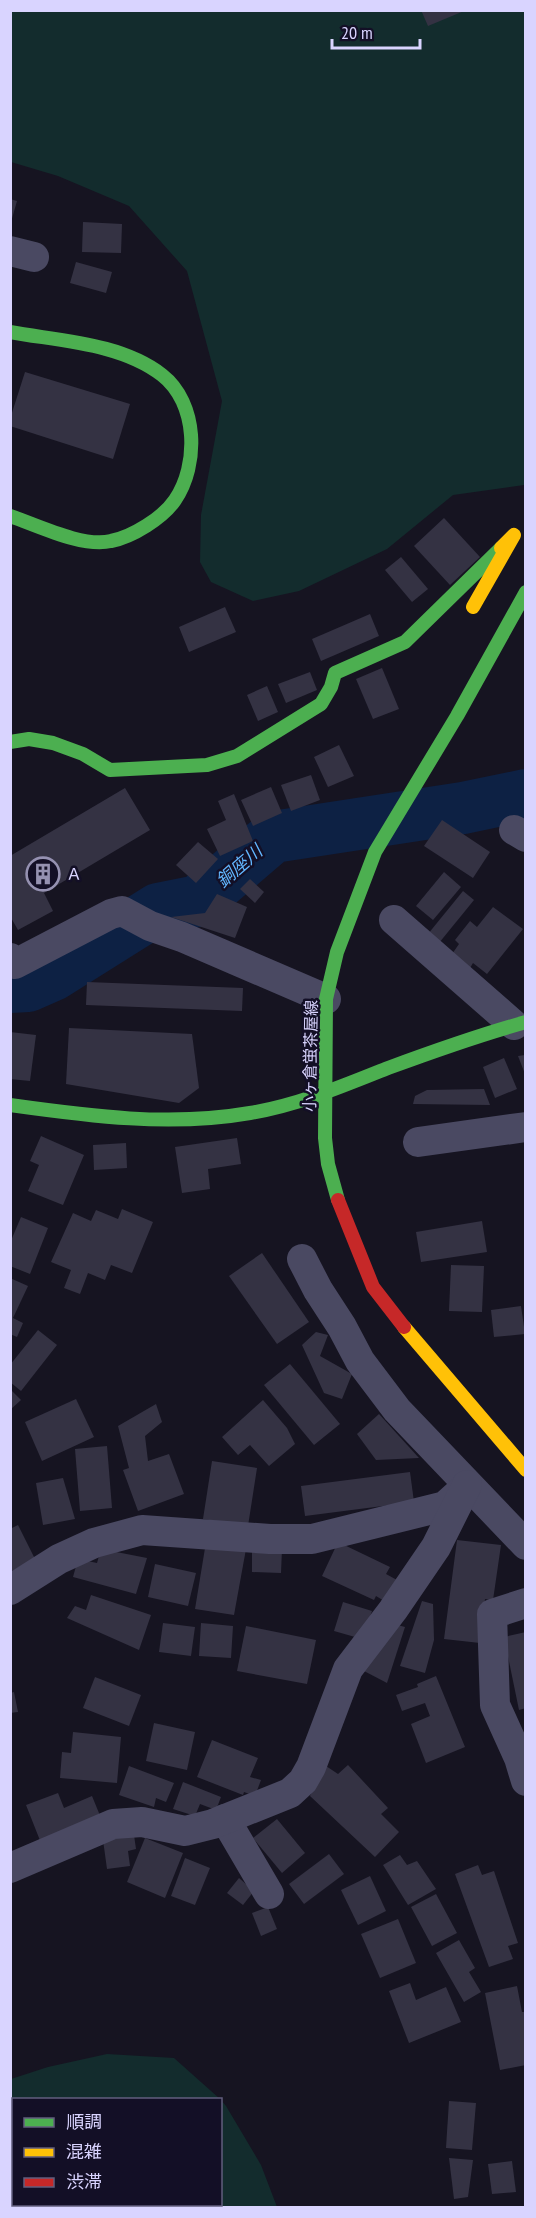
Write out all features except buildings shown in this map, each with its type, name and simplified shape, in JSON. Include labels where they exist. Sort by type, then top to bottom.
[{"type":"street","points":[[10,332],[82,345],[137,361],[163,376],[176,389],[187,412],[191,444],[186,473],[179,494],[166,511],[146,527],[108,542],[83,540],[10,516]]},
{"type":"street","points":[[10,742],[29,739],[53,743],[83,754],[110,770],[207,765],[237,756],[321,704],[331,687],[335,673],[405,642],[514,535],[474,607]]},
{"type":"street","name":"小ヶ倉蛍茶屋線","points":[[525,592],[457,716],[375,852],[337,952],[326,999],[325,1138],[328,1164],[336,1194],[373,1287],[423,1352],[525,1470]]},
{"type":"street","points":[[12,962],[111,914],[122,911],[150,926],[326,999]]},
{"type":"street","points":[[394,920],[520,1023]]},
{"type":"street","points":[[10,1105],[146,1120],[231,1116],[326,1093],[477,1036],[520,1023]]},
{"type":"street","points":[[418,1142],[525,1127]]},
{"type":"street","points":[[302,1259],[360,1361],[397,1410],[525,1545]]},
{"type":"street","points":[[10,1590],[68,1555],[94,1543],[142,1530],[270,1539],[312,1539],[445,1506],[467,1485]]},
{"type":"street","points":[[10,1868],[113,1824],[142,1822],[185,1831],[225,1819],[290,1793],[303,1781],[311,1767],[348,1670],[436,1547],[467,1485]]},
{"type":"street","points":[[525,1603],[492,1614],[495,1705],[519,1758],[525,1781]]},
{"type":"street","points":[[225,1819],[269,1894]]},
{"type":"green space","points":[[10,11],[525,11],[526,481],[524,485],[453,495],[387,549],[299,591],[253,601],[211,582],[200,562],[201,515],[222,401],[187,271],[129,206],[58,176],[11,162]]},
{"type":"green space","points":[[107,2054],[174,2058],[219,2098],[12,2098],[12,2206],[222,2206],[222,2101],[261,2165],[277,2207],[11,2207],[11,2079],[48,2067]]},
{"type":"waterway","name":"銅座川","points":[[10,987],[28,986],[53,975],[158,909],[198,901],[273,837],[463,808],[526,795]]},
{"type":"traffic: fast","points":[[10,332],[89,345],[128,356],[146,364],[162,375],[183,401],[191,435],[188,470],[175,500],[155,520],[128,535],[100,542],[74,539],[10,516]]},
{"type":"traffic: fast","points":[[10,742],[29,739],[53,743],[83,754],[110,770],[207,765],[237,756],[321,704],[331,687],[335,673],[405,642],[501,548]]},
{"type":"traffic: fast","points":[[338,1200],[328,1164],[325,1138],[326,999],[337,952],[375,852],[457,716],[526,592]]},
{"type":"traffic: fast","points":[[10,1105],[70,1113],[160,1120],[250,1113],[303,1100],[439,1049],[526,1022]]},
{"type":"traffic: slow","points":[[473,607],[514,535],[501,548]]},
{"type":"traffic: slow","points":[[404,1327],[526,1470]]},
{"type":"traffic: jam","points":[[338,1200],[373,1287],[404,1327]]},
{"type":"place","name":"Ａ","points":[[43,874]]}]
